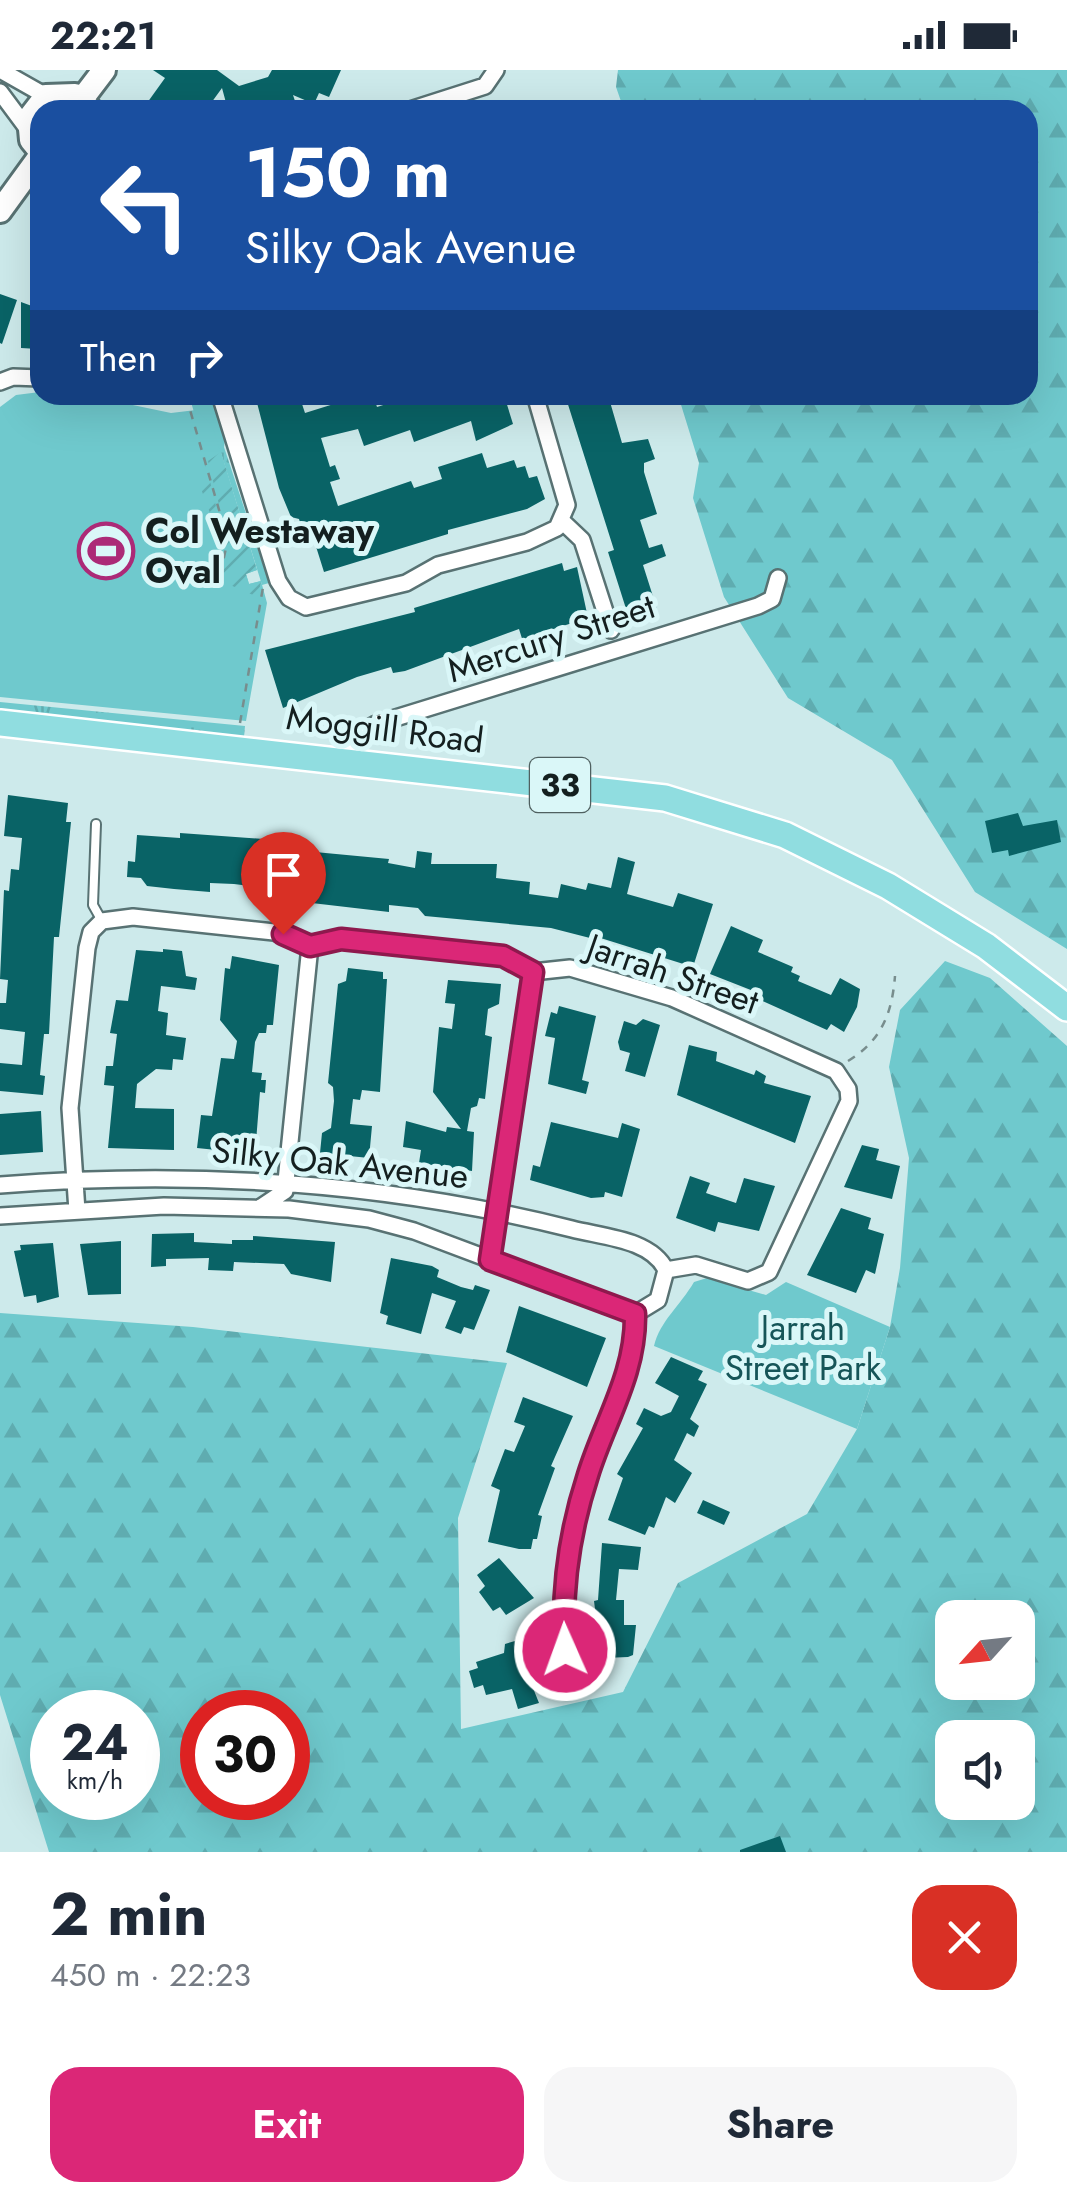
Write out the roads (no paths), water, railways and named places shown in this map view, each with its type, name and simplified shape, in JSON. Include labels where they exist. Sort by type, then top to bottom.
[{"type":"main road","name":"Moggill Road","points":[[0,723],[340,758],[665,798],[785,835],[937,914],[1024,973],[1067,1008]]},
{"type":"street","points":[[0,70],[46,96]]},
{"type":"street","points":[[89,100],[104,70]]},
{"type":"street","points":[[445,100],[485,86],[496,70]]},
{"type":"street","points":[[0,92],[30,137]]},
{"type":"street","points":[[42,100],[67,92],[79,100]]},
{"type":"street","points":[[0,211],[30,157]]},
{"type":"street","points":[[0,382],[13,377],[30,378]]},
{"type":"street","points":[[223,405],[278,582],[298,605],[316,606],[406,584],[430,568],[526,542],[563,522],[568,505],[564,486],[538,405]]},
{"type":"street","points":[[563,522],[582,540],[611,630]]},
{"type":"street","name":"Mercury Street","points":[[340,758],[350,739],[376,724],[758,606],[772,599],[778,578]]},
{"type":"street","name":"Jarrah Street","points":[[102,920],[132,917],[274,932],[310,946],[341,939],[503,956],[533,972],[570,968],[672,998],[836,1071],[848,1089],[848,1101],[769,1272],[748,1281],[696,1265],[666,1270]]},
{"type":"street","points":[[77,1211],[71,1091],[87,948],[91,932],[102,920]]},
{"type":"street","points":[[261,1208],[285,1191],[310,946]]},
{"type":"street","points":[[490,1260],[533,972]]},
{"type":"street","name":"Silky Oak Avenue","points":[[0,1185],[75,1179],[286,1184],[497,1210],[649,1249],[666,1270]]},
{"type":"street","name":"Silky Oak Avenue","points":[[0,1216],[261,1208],[388,1223],[635,1314]]},
{"type":"street","points":[[567,1683],[562,1618],[566,1558],[588,1474],[636,1345],[635,1314],[658,1300],[666,1270]]},
{"type":"lane","points":[[96,824],[93,906],[102,920]]},
{"type":"place","name":"Col Westaway Oval","points":[[106,551]]},
{"type":"park label","name":"Jarrah Street Park","points":[[803,1348]]}]
